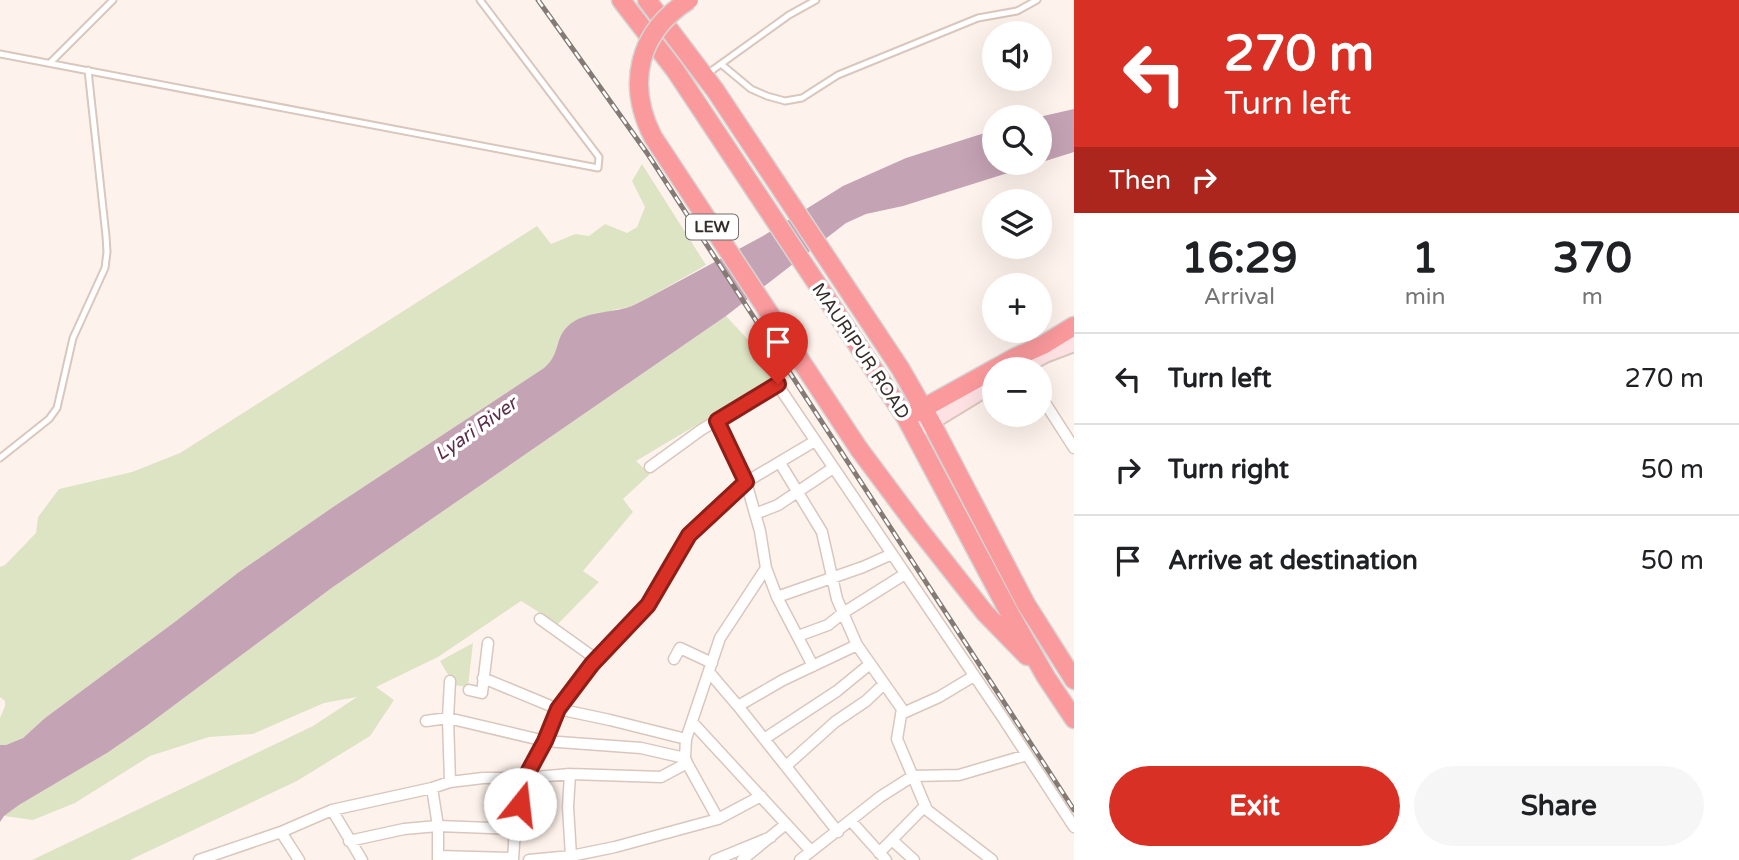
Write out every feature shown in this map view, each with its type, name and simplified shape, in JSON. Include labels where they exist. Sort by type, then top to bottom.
[{"type":"highway","name":"MAURIPUR ROAD","points":[[621,0],[699,105],[879,378],[918,420],[1074,680]]},
{"type":"highway","name":"MAURIPUR ROAD","points":[[647,0],[710,83],[900,368],[918,420],[1010,614],[1074,719]]},
{"type":"highway","name":"LEW","points":[[689,0],[664,20],[654,32],[644,54],[638,76],[638,92],[645,123],[859,449],[985,613],[1046,677]]},
{"type":"highway","points":[[918,420],[1016,357],[1043,345],[1074,326]]},
{"type":"main road","points":[[1042,357],[1074,344]]},
{"type":"main road","points":[[918,420],[982,390]]},
{"type":"street","points":[[650,467],[717,421],[778,384],[1074,827]]},
{"type":"street","points":[[1052,413],[1074,449]]},
{"type":"street","points":[[717,421],[746,482],[760,531],[766,568],[777,597],[813,666]]},
{"type":"street","points":[[432,788],[438,827],[438,858],[513,859],[515,829],[525,778],[558,709],[597,659],[648,605],[689,535],[746,482],[815,441]]},
{"type":"street","points":[[780,463],[822,531],[837,599],[857,645],[902,709],[897,739],[927,810],[992,860]]},
{"type":"street","points":[[755,514],[778,505],[833,468]]},
{"type":"street","points":[[777,597],[863,568],[892,554]]},
{"type":"street","points":[[718,819],[686,760],[686,739],[720,638],[766,568]]},
{"type":"street","points":[[797,636],[828,625],[905,574]]},
{"type":"street","points":[[540,619],[597,659]]},
{"type":"street","points":[[469,691],[482,692],[488,643]]},
{"type":"street","points":[[738,706],[783,680],[857,645]]},
{"type":"street","points":[[674,659],[680,648],[710,668],[838,832]]},
{"type":"street","points":[[764,739],[837,691],[870,664]]},
{"type":"street","points":[[901,714],[939,697],[974,676]]},
{"type":"street","points":[[484,678],[558,709],[686,739]]},
{"type":"street","points":[[450,681],[450,782]]},
{"type":"street","points":[[786,766],[835,722],[866,701],[884,684]]},
{"type":"street","points":[[426,721],[448,718],[545,741],[641,748],[686,760]]},
{"type":"street","points":[[692,722],[811,851]]},
{"type":"street","points":[[800,860],[880,797],[912,776],[959,775],[1027,755]]},
{"type":"street","points":[[204,859],[281,832],[332,810],[450,782],[570,774],[661,777],[686,760]]},
{"type":"street","points":[[570,774],[568,807],[571,856]]},
{"type":"street","points":[[528,860],[571,856],[615,847],[718,819],[761,796]]},
{"type":"street","points":[[851,821],[880,857],[892,839],[925,806]]},
{"type":"street","points":[[332,810],[362,860]]},
{"type":"street","points":[[742,860],[786,824]]},
{"type":"street","points":[[349,841],[404,828],[515,829]]},
{"type":"street","points":[[281,832],[299,860]]},
{"type":"street","points":[[715,860],[771,837]]},
{"type":"street","points":[[892,839],[914,860]]},
{"type":"street","points":[[615,847],[620,860]]},
{"type":"lane","points":[[51,63],[112,0]]},
{"type":"lane","points":[[0,54],[598,168],[600,157],[480,0]]},
{"type":"lane","points":[[710,83],[721,64],[789,15],[817,0]]},
{"type":"lane","points":[[721,64],[751,89],[767,96],[785,100],[802,98],[838,75],[978,18],[1017,11],[1037,0]]},
{"type":"lane","points":[[0,458],[49,419],[57,408],[73,338],[105,268],[106,244],[88,70]]},
{"type":"green space","points":[[642,164],[706,265],[646,299],[629,307],[613,310],[555,355],[544,368],[239,572],[45,718],[23,738],[0,745],[0,718],[5,701],[0,697],[0,567],[36,533],[38,517],[59,489],[132,472],[180,453],[537,226],[551,244],[575,234],[589,236],[605,224],[627,233],[637,227],[645,207],[632,181]]},
{"type":"green space","points":[[726,316],[781,375],[636,461],[650,474],[623,499],[633,512],[583,571],[599,582],[558,624],[521,601],[438,657],[376,687],[394,700],[370,736],[297,781],[130,860],[32,860],[313,726],[357,697],[324,703],[253,734],[209,737],[150,756],[75,803],[33,820],[4,816],[145,727],[333,587]]},
{"type":"green space","points":[[473,643],[468,687],[454,685],[440,661]]},
{"type":"water","points":[[1074,109],[1074,152],[1052,159],[1052,114]]},
{"type":"water","name":"Lyari River","points":[[982,134],[982,175],[1001,175],[903,206],[866,214],[846,223],[726,316],[333,587],[145,727],[107,753],[19,805],[0,822],[0,745],[23,738],[45,718],[239,572],[544,368],[553,357],[564,331],[574,321],[588,315],[626,308],[646,299],[763,236],[843,186],[906,158]]},
{"type":"railway","points":[[538,0],[647,153],[1074,810]]},
{"type":"route","points":[[520,804],[525,778],[558,709],[592,664],[648,605],[689,535],[746,482],[717,421],[778,384]]}]
